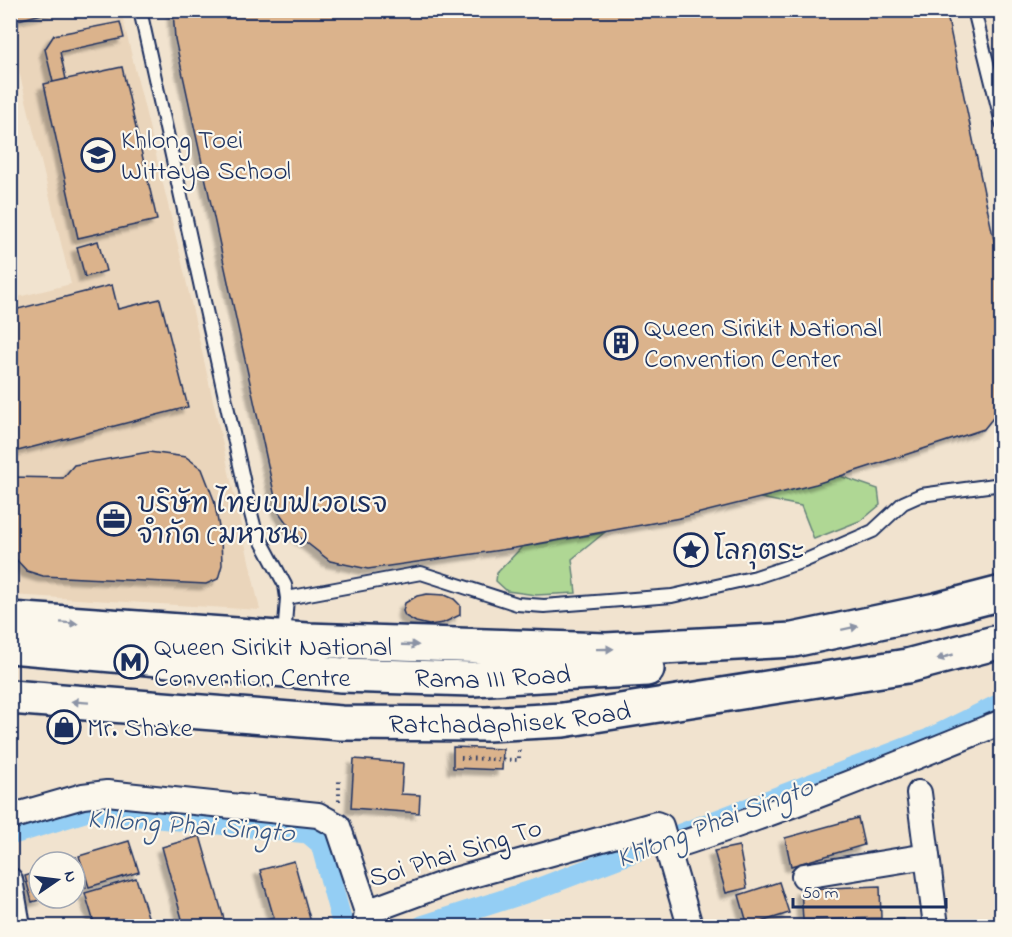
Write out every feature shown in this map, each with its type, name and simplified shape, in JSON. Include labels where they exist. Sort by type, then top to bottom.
[{"type":"main road","points":[[10,619],[284,639],[606,650],[793,640],[936,610],[1002,593]]},
{"type":"main road","name":"Rama III Road","points":[[10,674],[343,690],[472,679],[640,670],[793,640]]},
{"type":"main road","name":"Ratchadaphisek Road","points":[[10,697],[310,721],[487,724],[573,719],[786,687],[907,666],[1002,641]]},
{"type":"main road","name":"Rama III Road","points":[[10,646],[343,690],[415,708],[476,706],[618,692],[786,687]]},
{"type":"street","name":"Soi Phai Sing To","points":[[10,817],[83,796],[107,794],[318,815],[338,826],[366,921],[451,881],[656,824],[664,837],[740,825],[870,776],[1002,722]]},
{"type":"street","points":[[919,793],[936,927]]},
{"type":"street","points":[[664,837],[690,927]]},
{"type":"street","points":[[804,876],[927,856]]},
{"type":"street","points":[[10,880],[18,927]]},
{"type":"lane","points":[[140,10],[249,506],[255,529],[280,573],[287,597],[284,639]]},
{"type":"lane","points":[[974,10],[1002,123]]},
{"type":"lane","points":[[287,597],[421,573],[517,604],[544,606],[672,596],[756,577],[804,561],[873,531],[903,503],[921,495],[1002,484]]},
{"type":"path","points":[[461,758],[519,760],[519,743]]},
{"type":"path","points":[[339,780],[339,806]]},
{"type":"shaded area","points":[[76,11],[121,11],[181,258],[260,610],[11,595],[10,299],[71,284],[14,51],[11,51],[11,26]]},
{"type":"green space","points":[[840,476],[878,489],[880,505],[862,520],[814,539],[801,506],[760,498]]},
{"type":"green space","points":[[604,533],[572,559],[576,593],[536,595],[507,591],[496,581],[497,573],[522,547]]},
{"type":"building","points":[[10,10],[58,10],[10,22]]},
{"type":"building","name":"Queen Sirikit National Convention Center","points":[[173,10],[946,10],[1002,279],[1001,408],[984,429],[816,484],[680,518],[515,548],[368,569],[330,561],[293,532],[278,511],[175,39]]},
{"type":"building","points":[[120,22],[124,38],[60,52],[66,79],[53,82],[45,49],[54,35]]},
{"type":"building","points":[[122,67],[157,220],[78,238],[44,84]]},
{"type":"building","points":[[98,241],[106,271],[85,277],[77,247]]},
{"type":"building","points":[[112,285],[118,309],[160,299],[188,407],[10,453],[10,311]]},
{"type":"building","name":"บริษัท ไทยเบฟเวอเรจ จำกัด (มหาชน)","points":[[149,452],[186,457],[202,469],[214,500],[221,538],[222,565],[218,579],[206,584],[43,576],[27,571],[10,553],[10,477],[63,478],[74,465]]},
{"type":"building","points":[[445,595],[454,599],[460,605],[460,615],[443,623],[429,625],[405,616],[403,611],[405,603],[417,596]]},
{"type":"building","points":[[453,747],[503,749],[502,770],[453,768]]},
{"type":"building","points":[[354,759],[403,763],[401,794],[420,795],[419,813],[351,808]]},
{"type":"building","points":[[858,818],[864,845],[791,866],[785,838]]},
{"type":"building","points":[[200,836],[226,926],[184,926],[162,847]]},
{"type":"building","points":[[129,841],[139,872],[89,887],[87,854]]},
{"type":"building","points":[[739,846],[747,888],[726,893],[714,851]]},
{"type":"building","points":[[294,861],[312,926],[245,926],[274,918],[260,870]]},
{"type":"building","points":[[136,878],[151,926],[95,926],[87,892]]},
{"type":"building","points":[[779,882],[789,913],[748,926],[739,895]]},
{"type":"building","points":[[880,886],[881,918],[803,920],[801,889]]},
{"type":"building","points":[[904,919],[903,926],[851,926],[850,920]]},
{"type":"waterway","name":"Khlong Phai Singto","points":[[422,926],[534,890],[929,739],[1002,703]]},
{"type":"waterway","name":"Khlong Phai Singto","points":[[10,835],[88,811],[308,833],[321,844],[343,926]]},
{"type":"place","name":"Khlong Toei Wittaya School","points":[[98,155]]},
{"type":"place","name":"Queen Sirikit National Convention Center","points":[[621,343]]},
{"type":"place","name":"บริษัท ไทยเบฟเวอเรจ จำกัด (มหาชน)","points":[[114,519]]},
{"type":"place","name":"โลกุตระ","points":[[691,550]]},
{"type":"place","name":"Queen Sirikit National Convention Centre","points":[[131,662]]},
{"type":"place","name":"Mr. Shake","points":[[64,727]]}]
